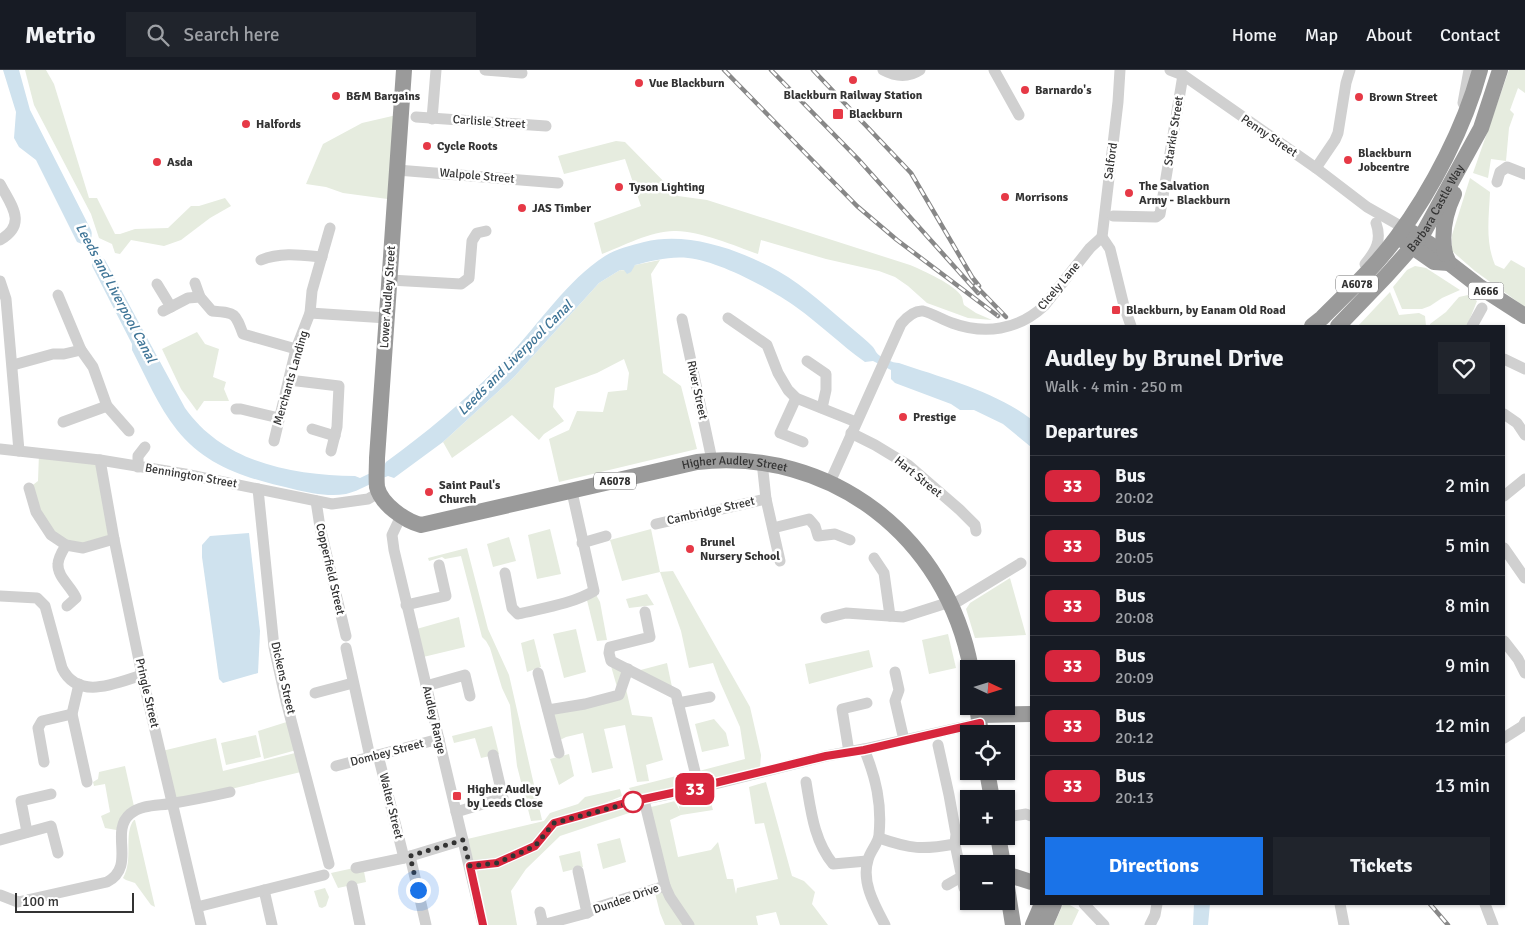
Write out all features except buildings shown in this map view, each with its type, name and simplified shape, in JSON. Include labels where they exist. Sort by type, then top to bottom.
[{"type":"highway","name":"Lower Audley Street","points":[[379,490],[376,458],[404,70]]},
{"type":"highway","name":"Barbara Castle Way","points":[[1339,325],[1408,237],[1460,124],[1480,70]]},
{"type":"highway","points":[[1447,259],[1443,238],[1447,214],[1451,200],[1475,149],[1500,70]]},
{"type":"highway","points":[[1334,306],[1351,300],[1408,237],[1428,208],[1456,158],[1470,147],[1481,128]]},
{"type":"highway","name":"A666","points":[[1408,237],[1434,262],[1447,259],[1480,287],[1525,316]]},
{"type":"highway","name":"A6078","points":[[1313,325],[1334,306]]},
{"type":"highway","name":"Higher Audley Street","points":[[401,516],[411,523],[420,525],[712,460],[735,459],[762,462],[798,470],[830,482],[865,503],[908,539],[933,571],[951,603],[964,638],[969,660]]},
{"type":"highway","name":"A6078","points":[[379,490],[388,505],[401,516]]},
{"type":"highway","points":[[979,720],[1030,714]]},
{"type":"highway","points":[[1015,877],[1030,882]]},
{"type":"highway","points":[[1034,925],[1042,905]]},
{"type":"highway","points":[[1045,925],[1054,905]]},
{"type":"highway","points":[[1011,910],[1013,925]]},
{"type":"street","points":[[432,119],[436,70]]},
{"type":"street","points":[[486,70],[522,73]]},
{"type":"street","points":[[883,70],[906,77],[920,70]]},
{"type":"street","points":[[901,70],[913,70]]},
{"type":"street","points":[[994,70],[1019,114]]},
{"type":"street","name":"Salford","points":[[1102,237],[1120,70]]},
{"type":"street","name":"Penny Street","points":[[1170,70],[1182,75],[1316,168],[1408,237]]},
{"type":"street","points":[[1316,168],[1338,133],[1350,70]]},
{"type":"street","name":"Barbara Castle Way","points":[[1460,124],[1469,70]]},
{"type":"street","name":"Starkie Street","points":[[1113,216],[1158,216],[1162,202],[1182,75]]},
{"type":"street","name":"Carlisle Street","points":[[416,117],[546,126]]},
{"type":"street","points":[[1497,182],[1500,172],[1507,167],[1525,174]]},
{"type":"street","name":"Walpole Street","points":[[397,170],[558,183]]},
{"type":"street","points":[[0,184],[16,214],[16,224],[6,237],[0,240]]},
{"type":"street","name":"Penny Street","points":[[1367,207],[1376,223],[1408,237]]},
{"type":"street","points":[[1334,306],[1378,245],[1379,235],[1376,223]]},
{"type":"street","name":"Merchants Landing","points":[[274,440],[296,349],[310,313],[312,291],[330,228]]},
{"type":"street","points":[[390,280],[461,284],[469,278],[472,241],[477,232],[486,232]]},
{"type":"street","points":[[1102,237],[1110,249],[1131,325]]},
{"type":"street","name":"Cicely Lane","points":[[854,427],[877,373],[901,324],[906,318],[923,311],[975,330],[1001,329],[1022,322],[1036,314],[1044,306],[1090,248],[1102,237]]},
{"type":"street","points":[[261,260],[272,256],[289,254],[322,257]]},
{"type":"street","points":[[0,281],[6,299],[20,451]]},
{"type":"street","points":[[195,283],[200,297],[212,311],[230,312],[237,317],[242,334]]},
{"type":"street","points":[[157,284],[167,309],[188,298],[200,297]]},
{"type":"street","points":[[58,295],[82,350],[93,366],[107,406],[129,431]]},
{"type":"street","points":[[1473,325],[1482,308]]},
{"type":"street","points":[[310,313],[387,318]]},
{"type":"street","points":[[728,318],[768,346],[778,373],[788,390],[796,398],[780,432],[803,442]]},
{"type":"street","name":"River Street","points":[[682,319],[712,460]]},
{"type":"street","points":[[234,342],[242,334]]},
{"type":"street","points":[[242,334],[296,349]]},
{"type":"street","points":[[13,365],[53,354],[64,354],[82,350]]},
{"type":"street","points":[[1505,359],[1525,369]]},
{"type":"street","points":[[807,361],[826,374],[826,390],[822,408]]},
{"type":"street","points":[[289,380],[339,386],[338,419],[331,451]]},
{"type":"street","name":"Hart Street","points":[[796,398],[822,408],[854,427],[875,445],[908,465],[960,510],[975,525],[976,531]]},
{"type":"street","points":[[63,422],[107,406]]},
{"type":"street","points":[[236,409],[279,418]]},
{"type":"street","points":[[1505,415],[1517,423],[1525,435]]},
{"type":"street","points":[[830,482],[854,427]]},
{"type":"street","points":[[312,428],[335,436]]},
{"type":"street","points":[[138,467],[138,456],[144,447]]},
{"type":"street","name":"Bennington Street","points":[[0,449],[100,460],[227,481],[332,504],[368,499],[379,490]]},
{"type":"street","name":"Pringle Street","points":[[100,460],[142,675],[201,925]]},
{"type":"street","points":[[762,462],[766,498],[780,561]]},
{"type":"street","points":[[1505,495],[1525,479]]},
{"type":"street","points":[[30,488],[36,512],[51,535],[66,545],[83,548],[114,539]]},
{"type":"street","name":"Dickens Street","points":[[258,489],[274,647],[286,701],[329,864]]},
{"type":"street","points":[[505,573],[512,608],[518,614],[586,596],[594,592],[572,492]]},
{"type":"street","name":"Cambridge Street","points":[[656,524],[766,498]]},
{"type":"street","name":"Copperfield Street","points":[[316,501],[353,683],[374,756]]},
{"type":"street","name":"Audley Range","points":[[401,516],[395,528],[392,542],[483,925]]},
{"type":"street","points":[[773,528],[809,518],[815,526],[818,536],[835,534],[850,540]]},
{"type":"street","points":[[582,543],[606,536]]},
{"type":"street","points":[[66,545],[58,563],[60,575],[74,591],[76,598],[67,606]]},
{"type":"street","points":[[1505,549],[1525,578]]},
{"type":"street","points":[[874,558],[884,573],[890,616]]},
{"type":"street","points":[[826,618],[846,613],[903,617],[951,603],[1021,563]]},
{"type":"street","points":[[406,605],[446,596],[439,565]]},
{"type":"street","points":[[0,596],[37,598],[45,606],[65,675],[79,684],[86,687],[102,687],[142,675]]},
{"type":"street","points":[[645,612],[650,637],[610,647],[608,653],[611,661],[676,694],[699,788]]},
{"type":"street","points":[[1505,642],[1522,658],[1525,673]]},
{"type":"street","points":[[548,710],[585,704],[619,695],[628,670]]},
{"type":"street","points":[[895,672],[899,690],[895,701],[904,740]]},
{"type":"street","points":[[538,673],[558,753]]},
{"type":"street","points":[[426,686],[466,675],[470,696]]},
{"type":"street","points":[[315,693],[353,683]]},
{"type":"street","points":[[79,684],[72,714],[87,782]]},
{"type":"street","points":[[678,703],[710,697]]},
{"type":"street","points":[[849,752],[842,709],[867,703]]},
{"type":"street","points":[[44,762],[38,728],[42,721],[72,714]]},
{"type":"street","points":[[470,866],[497,863],[535,846],[554,823],[625,803],[864,750],[979,720]]},
{"type":"street","points":[[1505,737],[1523,726],[1525,722]]},
{"type":"street","name":"Dombey Street","points":[[336,766],[439,739]]},
{"type":"street","points":[[864,750],[877,785],[880,803],[879,838],[867,861],[867,881],[870,898],[885,925]]},
{"type":"street","points":[[942,751],[956,834],[955,844],[963,883],[947,885]]},
{"type":"street","points":[[456,812],[503,798],[493,755]]},
{"type":"street","name":"Walter Street","points":[[374,756],[407,857],[426,925]]},
{"type":"street","points":[[806,782],[812,821],[824,854],[833,864],[867,861]]},
{"type":"street","points":[[0,895],[18,902],[107,882],[117,875],[122,865],[124,822],[128,816],[146,806],[230,792]]},
{"type":"street","points":[[27,832],[21,801],[51,794]]},
{"type":"street","points":[[644,800],[665,886],[670,897],[689,925]]},
{"type":"street","points":[[1015,816],[1026,814],[1030,816]]},
{"type":"street","points":[[0,840],[50,826],[58,853]]},
{"type":"street","points":[[879,838],[915,848],[934,848],[955,844]]},
{"type":"street","points":[[356,868],[407,857],[463,840]]},
{"type":"street","name":"Dundee Drive","points":[[578,871],[587,913]]},
{"type":"street","points":[[197,907],[324,875]]},
{"type":"street","points":[[352,886],[360,925]]},
{"type":"street","name":"Dundee Drive","points":[[540,912],[542,925],[587,913],[595,908],[665,886]]},
{"type":"street","points":[[264,890],[272,925]]},
{"type":"street","points":[[1085,905],[1104,925]]},
{"type":"street","points":[[1150,925],[1155,916],[1157,905]]},
{"type":"street","points":[[1340,905],[1344,925]]},
{"type":"street","points":[[1485,905],[1493,925]]},
{"type":"shaded area","points":[[25,70],[46,70],[54,84],[89,198],[97,198],[115,234],[135,229],[168,228],[191,206],[199,206],[225,198],[231,206],[210,218],[181,240],[164,246],[131,240],[120,254],[115,253],[112,244],[99,238],[91,214],[34,105]]},
{"type":"shaded area","points":[[1509,70],[1525,70],[1525,93],[1518,88],[1510,110],[1514,114],[1509,128],[1506,161],[1491,159],[1488,178],[1473,173]]},
{"type":"shaded area","points":[[401,114],[395,200],[343,193],[326,187],[306,184],[323,144],[362,123]]},
{"type":"shaded area","points":[[616,141],[625,142],[678,196],[707,200],[910,265],[946,283],[959,292],[964,305],[992,320],[968,318],[927,303],[895,277],[879,271],[826,259],[761,240],[758,254],[696,233],[667,231],[648,236],[602,254],[594,223],[641,206],[625,159],[564,174],[558,156]]},
{"type":"shaded area","points":[[1470,178],[1490,192],[1489,238],[1495,265],[1504,269],[1511,260],[1525,268],[1525,307],[1475,271],[1452,251],[1452,235]]},
{"type":"shaded area","points":[[660,260],[651,274],[663,373],[681,386],[697,449],[559,482],[549,439],[569,430],[577,411],[603,412],[608,392],[627,390],[629,373],[624,359],[597,373],[555,388],[553,407],[564,421],[544,434],[539,440],[512,415],[452,458],[443,442],[514,377],[599,283],[620,270]]},
{"type":"shaded area","points":[[1415,266],[1426,268],[1460,290],[1422,309],[1402,309],[1393,287],[1407,270]]},
{"type":"shaded area","points":[[1390,292],[1399,315],[1419,313],[1425,316],[1426,325],[1359,325]]},
{"type":"shaded area","points":[[1468,295],[1477,301],[1467,325],[1430,325],[1446,312],[1459,297]]},
{"type":"shaded area","points":[[197,332],[205,344],[219,349],[213,377],[226,382],[224,389],[229,401],[204,401],[197,411],[181,389],[162,349]]},
{"type":"shaded area","points":[[39,453],[100,460],[114,539],[83,548],[51,535],[29,488],[38,481]]},
{"type":"shaded area","points":[[550,529],[561,574],[537,579],[528,535]]},
{"type":"shaded area","points":[[651,529],[660,572],[622,581],[610,540]]},
{"type":"shaded area","points":[[509,537],[516,561],[493,567],[487,544]]},
{"type":"shaded area","points":[[467,548],[488,629],[509,675],[542,820],[531,821],[517,766],[510,705],[502,688],[490,648],[482,637],[461,556],[445,559],[442,557],[429,561],[428,558]]},
{"type":"shaded area","points":[[673,571],[750,707],[761,755],[760,768],[703,782],[699,771],[745,759],[740,727],[713,663],[689,668],[681,631],[660,572]]},
{"type":"shaded area","points":[[1010,578],[1026,635],[975,638],[966,609],[970,603]]},
{"type":"shaded area","points":[[594,591],[600,602],[607,640],[597,641],[586,596]]},
{"type":"shaded area","points":[[647,594],[654,605],[629,608],[626,599]]},
{"type":"shaded area","points":[[459,617],[465,647],[419,658],[413,630]]},
{"type":"shaded area","points":[[576,629],[586,672],[564,678],[553,634]]},
{"type":"shaded area","points":[[948,634],[956,668],[929,674],[922,640]]},
{"type":"shaded area","points":[[534,639],[541,667],[527,672],[521,643]]},
{"type":"shaded area","points":[[869,650],[873,667],[809,684],[805,664]]},
{"type":"shaded area","points":[[667,663],[673,692],[633,672]]},
{"type":"shaded area","points":[[611,666],[621,667],[632,715],[652,717],[663,760],[646,765],[649,781],[637,782],[625,725],[604,729],[613,768],[592,773],[583,733],[566,737],[556,742],[548,710],[619,694]]},
{"type":"shaded area","points":[[714,719],[726,733],[729,746],[702,752],[695,724]]},
{"type":"shaded area","points":[[293,720],[300,749],[264,759],[258,731]]},
{"type":"shaded area","points":[[492,726],[499,754],[481,758],[475,738],[454,743],[452,736]]},
{"type":"shaded area","points":[[256,735],[261,757],[226,765],[221,743]]},
{"type":"shaded area","points":[[216,738],[223,771],[299,752],[305,771],[173,803],[162,751]]},
{"type":"shaded area","points":[[569,754],[574,776],[559,785],[550,759]]},
{"type":"shaded area","points":[[125,766],[135,811],[122,831],[105,828],[101,816],[110,812],[105,784],[94,786],[93,782],[98,779],[99,772]]},
{"type":"shaded area","points":[[692,772],[694,783],[633,796],[629,788]]},
{"type":"shaded area","points":[[766,782],[792,876],[804,881],[815,892],[812,904],[828,925],[780,925],[776,912],[756,916],[758,925],[665,925],[654,889],[665,886],[651,807],[675,801],[680,811],[677,800],[708,792],[713,810],[681,815],[670,820],[678,857],[711,850],[718,842],[727,879],[733,879],[736,894],[737,888],[778,879],[764,823],[755,824],[749,787]]},
{"type":"shaded area","points":[[620,789],[622,796],[563,820],[629,807],[632,812],[560,836],[526,869],[511,891],[517,925],[484,925],[463,840],[544,821],[550,813],[578,804],[585,797]]},
{"type":"shaded area","points":[[134,820],[155,907],[151,905],[135,883],[123,878],[128,863],[129,832]]},
{"type":"shaded area","points":[[620,838],[626,862],[603,869],[597,844]]},
{"type":"shaded area","points":[[580,851],[583,867],[563,872],[559,856]]},
{"type":"shaded area","points":[[363,866],[366,882],[338,888],[331,873]]},
{"type":"shaded area","points":[[325,888],[329,897],[326,906],[322,908],[319,907],[314,891]]},
{"type":"shaded area","points":[[1063,905],[1070,905],[1079,910],[1072,925],[1054,925]]},
{"type":"water","name":"Leeds and Liverpool Canal","points":[[3,70],[19,70],[30,110],[91,230],[91,241],[94,248],[105,260],[185,408],[201,427],[219,442],[261,462],[307,473],[355,476],[360,478],[383,467],[386,462],[444,417],[485,380],[562,294],[590,267],[619,249],[661,239],[678,239],[713,244],[747,256],[778,271],[818,300],[866,340],[883,358],[985,393],[1017,409],[1030,418],[1030,446],[1003,424],[974,410],[960,410],[951,404],[895,383],[891,379],[891,370],[873,361],[865,362],[814,320],[759,284],[714,264],[688,258],[675,258],[635,265],[631,272],[627,274],[624,270],[620,270],[599,283],[514,377],[443,442],[394,478],[388,476],[351,493],[333,495],[260,481],[229,470],[201,453],[177,430],[164,411],[132,350],[132,344],[92,266],[92,257],[87,246],[77,242],[36,160],[19,147],[14,138],[16,112]]},
{"type":"water","points":[[249,533],[260,631],[258,673],[223,683],[219,679],[202,557],[202,545],[210,536]]},
{"type":"water","points":[[1194,905],[1210,905],[1208,925],[1193,925]]},
{"type":"railway","points":[[724,70],[857,206],[897,240],[998,316]]},
{"type":"railway","points":[[771,70],[858,159],[978,293]]},
{"type":"railway","points":[[813,70],[911,173],[979,286]]},
{"type":"railway","points":[[975,285],[1006,317]]},
{"type":"railway","points":[[1431,905],[1448,925]]},
{"type":"bus line","name":"33","points":[[971,725],[980,723],[980,725]]},
{"type":"bus line","name":"33","points":[[483,925],[470,866],[497,863],[535,846],[554,823],[625,803],[826,756],[864,750],[960,727]]},
{"type":"place","name":"Blackburn Railway Station","points":[[853,80]]},
{"type":"place","name":"Vue Blackburn","points":[[639,83]]},
{"type":"place","name":"Barnardo's","points":[[1025,90]]},
{"type":"place","name":"B&M Bargains","points":[[336,96]]},
{"type":"place","name":"Brown Street","points":[[1359,97]]},
{"type":"place","name":"Blackburn","points":[[838,114]]},
{"type":"place","name":"Halfords","points":[[246,124]]},
{"type":"place","name":"Cycle Roots","points":[[427,146]]},
{"type":"place","name":"Blackburn Jobcentre","points":[[1348,160]]},
{"type":"place","name":"Asda","points":[[157,162]]},
{"type":"place","name":"Tyson Lighting","points":[[619,187]]},
{"type":"place","name":"The Salvation Army - Blackburn","points":[[1129,193]]},
{"type":"place","name":"Morrisons","points":[[1005,197]]},
{"type":"place","name":"JAS Timber","points":[[522,208]]},
{"type":"place","name":"Blackburn, by Eanam Old Road","points":[[1116,310]]},
{"type":"place","name":"Prestige","points":[[903,417]]},
{"type":"place","name":"Saint Paul's Church","points":[[429,492]]},
{"type":"place","name":"Brunel Nursery School","points":[[690,549]]},
{"type":"place","name":"Higher Audley by Leeds Close","points":[[457,796]]},
{"type":"route","points":[[418,890],[410,856],[463,840],[470,866],[497,863],[535,846],[554,823],[633,802]]}]
